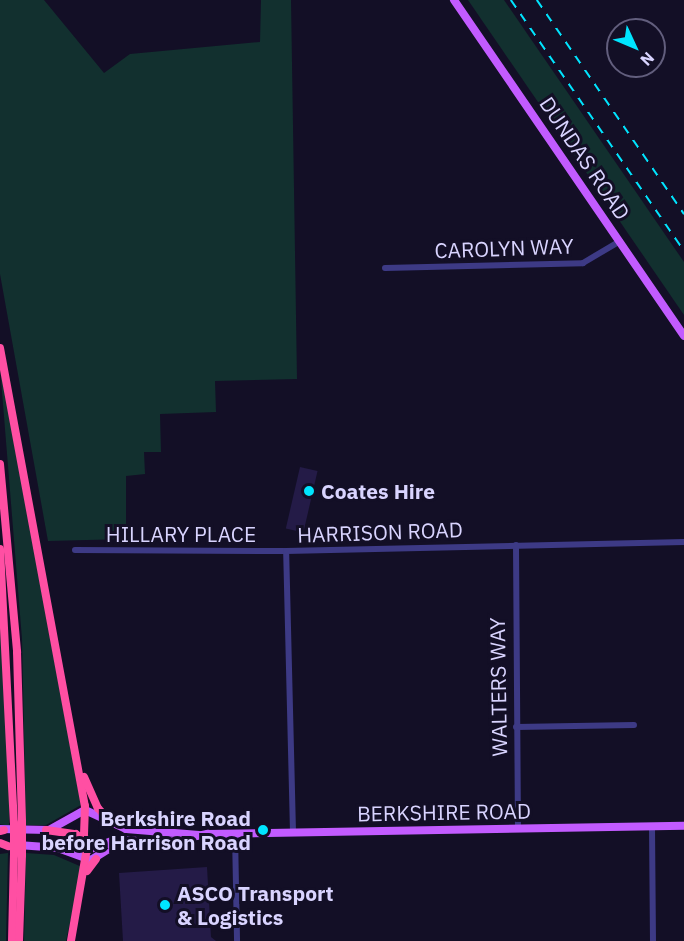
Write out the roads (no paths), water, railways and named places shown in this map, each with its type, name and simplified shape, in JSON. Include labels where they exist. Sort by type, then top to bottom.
[{"type":"highway","points":[[0,348],[79,766],[85,810],[82,838],[90,856],[71,941]]},
{"type":"highway","points":[[0,464],[18,671],[19,941]]},
{"type":"highway","points":[[0,549],[18,823]]},
{"type":"highway","points":[[79,766],[98,808],[111,823]]},
{"type":"highway","points":[[46,830],[82,838]]},
{"type":"highway","points":[[63,845],[82,838]]},
{"type":"highway","points":[[12,941],[18,855]]},
{"type":"main road","name":"DUNDAS ROAD","points":[[454,0],[684,336]]},
{"type":"main road","name":"BERKSHIRE ROAD","points":[[85,810],[111,823],[137,831],[204,836]]},
{"type":"main road","points":[[1,830],[46,830],[85,810]]},
{"type":"main road","name":"BERKSHIRE ROAD","points":[[48,845],[90,856],[123,841],[169,842],[235,834],[684,826]]},
{"type":"main road","name":"BERKSHIRE ROAD","points":[[3,845],[63,845],[90,856]]},
{"type":"street","name":"CAROLYN WAY","points":[[385,268],[583,263],[620,241]]},
{"type":"street","name":"HARRISON ROAD","points":[[293,832],[286,551],[684,542]]},
{"type":"street","name":"WALTERS WAY","points":[[516,545],[518,829]]},
{"type":"street","name":"HILLARY PLACE","points":[[75,550],[286,551]]},
{"type":"street","points":[[516,727],[634,724]]},
{"type":"street","points":[[652,827],[653,941]]},
{"type":"street","points":[[235,834],[237,941]]},
{"type":"railway","points":[[511,0],[684,251]]},
{"type":"railway","points":[[537,0],[684,214]]},
{"type":"place","name":"Coates Hire","points":[[309,491]]},
{"type":"place","name":"Berkshire Road before Harrison Road","points":[[263,830]]},
{"type":"place","name":"ASCO Transport & Logistics","points":[[165,905]]}]
